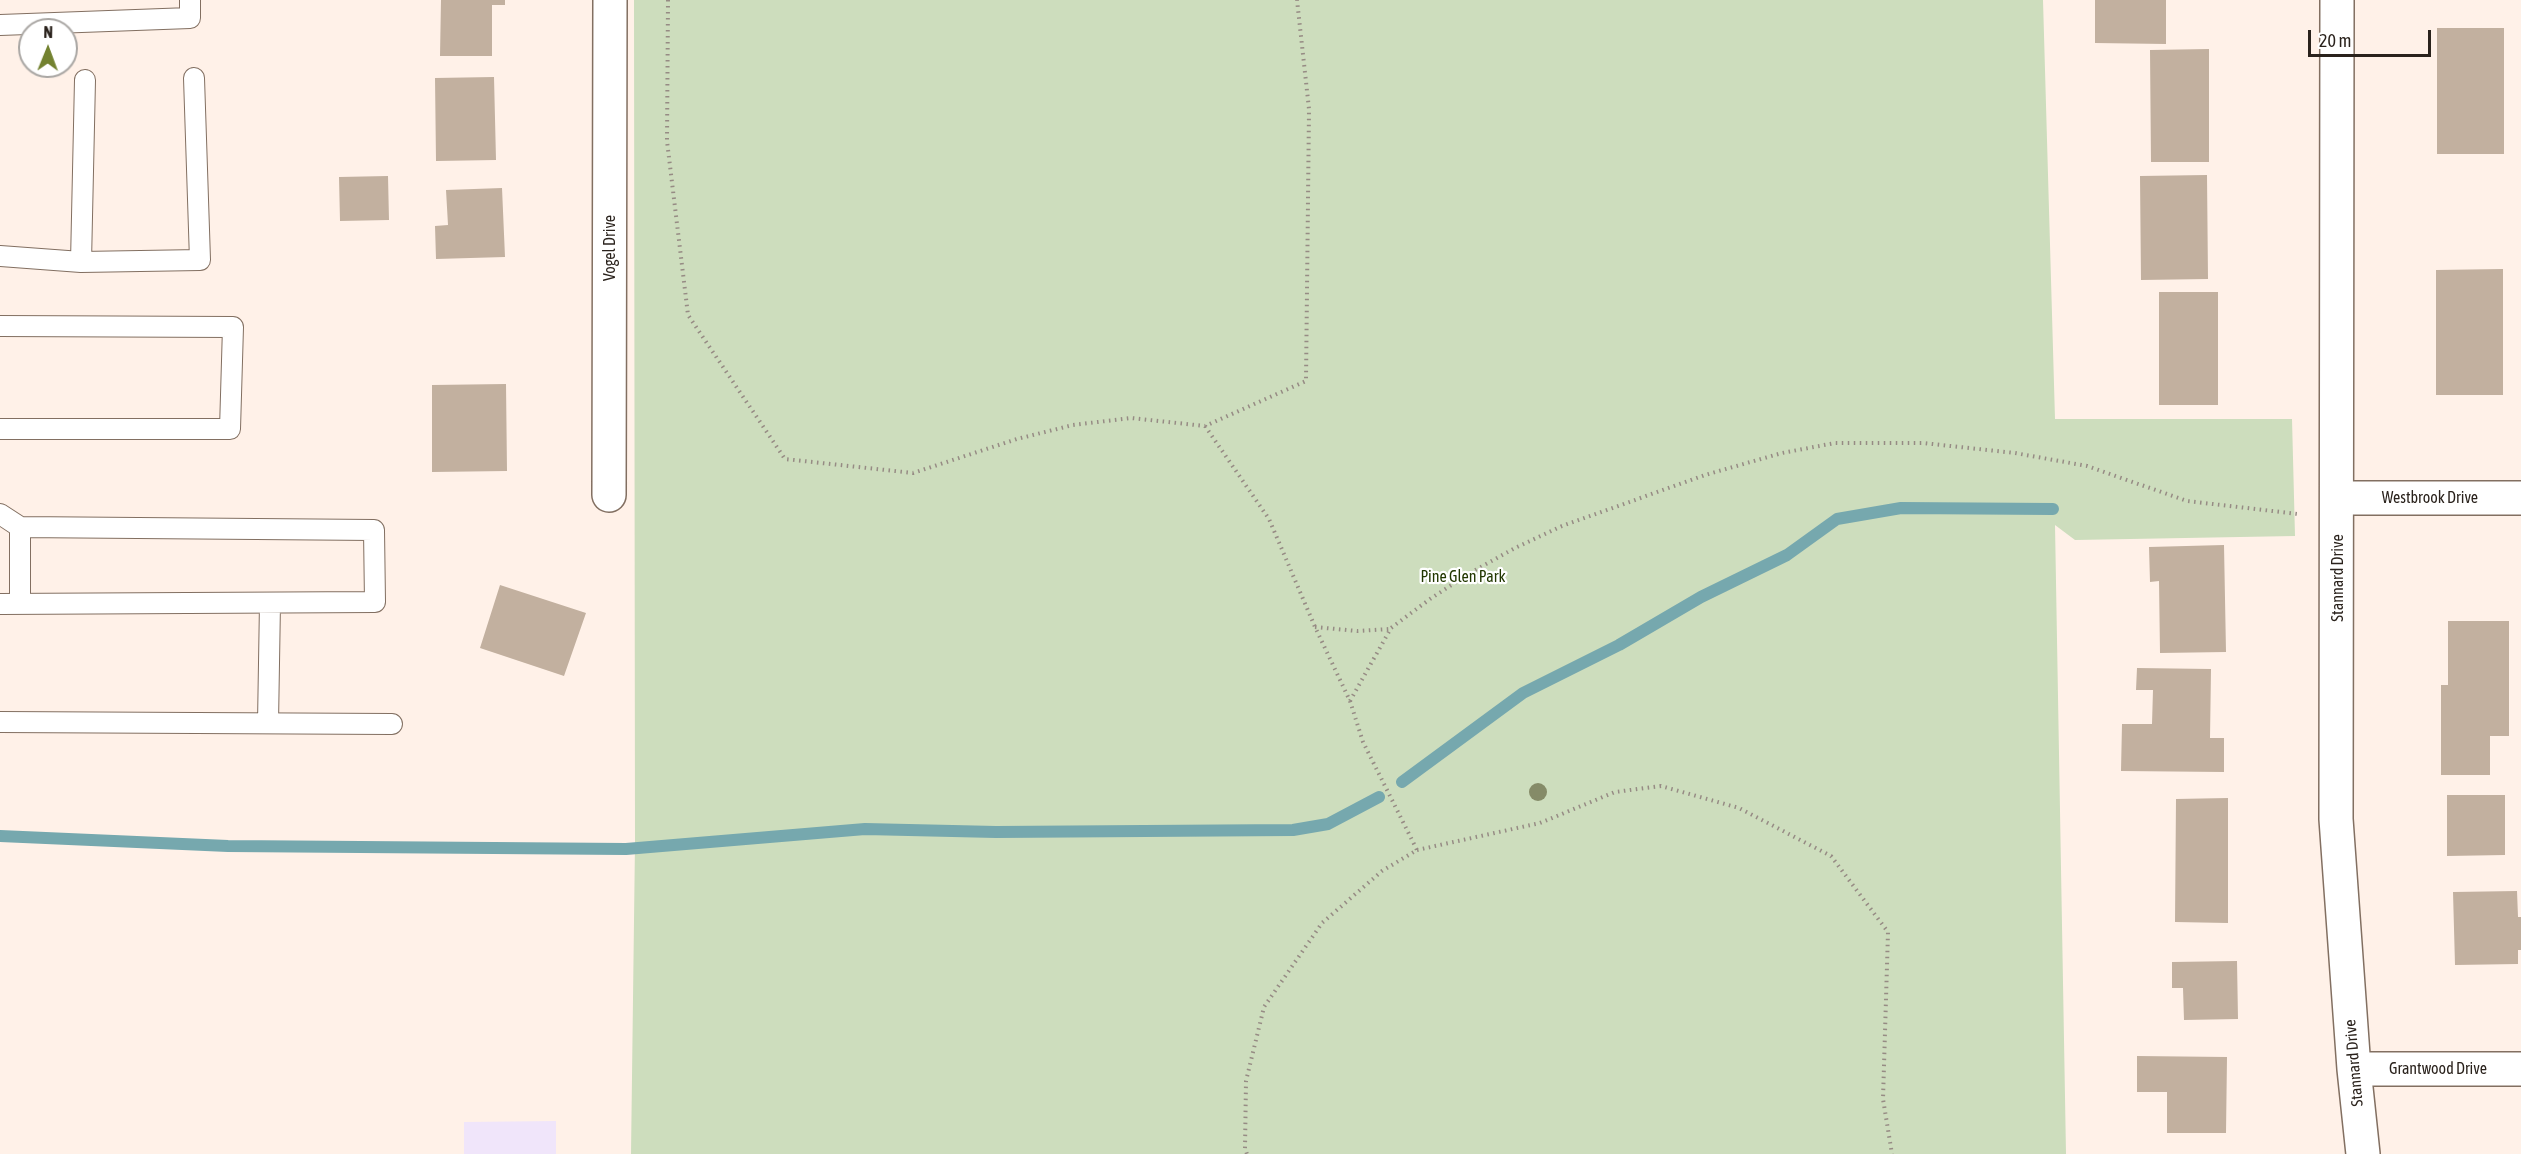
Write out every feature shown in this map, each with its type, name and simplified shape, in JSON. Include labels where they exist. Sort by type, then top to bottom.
[{"type":"street","name":"Vogel Drive","points":[[609,495],[610,0]]},
{"type":"street","name":"Stannard Drive","points":[[2337,0],[2336,819],[2354,1069],[2363,1154]]},
{"type":"street","name":"Westbrook Drive","points":[[2338,498],[2521,498]]},
{"type":"street","name":"Grantwood Drive","points":[[2354,1069],[2521,1069]]},
{"type":"lane","points":[[0,25],[190,18],[190,0]]},
{"type":"lane","points":[[0,256],[81,261],[200,260],[195,78]]},
{"type":"lane","points":[[81,261],[85,80]]},
{"type":"lane","points":[[0,326],[233,327],[230,429],[0,429]]},
{"type":"lane","points":[[0,513],[20,527],[374,530],[375,603],[10,604],[20,527]]},
{"type":"lane","points":[[268,723],[270,603]]},
{"type":"lane","points":[[0,722],[392,724]]},
{"type":"path","points":[[668,0],[667,141],[688,315],[785,459],[913,473],[1017,439],[1073,425],[1131,418],[1205,426],[1306,381],[1309,109],[1297,0]]},
{"type":"path","points":[[1205,426],[1269,519],[1315,627],[1350,700],[1363,742],[1418,850]]},
{"type":"path","points":[[1350,700],[1391,628],[1470,573],[1562,526],[1725,469],[1782,453],[1835,442],[1923,443],[2015,453],[2087,466],[2187,501],[2301,514]]},
{"type":"path","points":[[1315,627],[1358,631],[1391,628]]},
{"type":"path","points":[[1247,1154],[1246,1081],[1264,1007],[1322,923],[1382,872],[1418,850],[1540,823],[1615,792],[1661,786],[1739,808],[1831,856],[1888,932],[1883,1099],[1892,1154]]},
{"type":"shaded area","points":[[556,1121],[556,1154],[464,1154],[464,1122]]},
{"type":"green space","name":"Pine Glen Park","points":[[634,0],[2043,0],[2055,419],[2292,419],[2295,536],[2075,540],[2055,525],[2066,1154],[631,1154],[635,843]]},
{"type":"building","points":[[441,0],[505,0],[505,5],[492,5],[492,56],[440,56]]},
{"type":"building","points":[[2095,0],[2166,0],[2166,44],[2095,43]]},
{"type":"building","points":[[2437,28],[2504,28],[2504,154],[2437,154]]},
{"type":"building","points":[[2209,49],[2209,162],[2151,162],[2150,50]]},
{"type":"building","points":[[494,77],[496,160],[436,161],[435,78]]},
{"type":"building","points":[[2207,175],[2208,279],[2141,280],[2140,176]]},
{"type":"building","points":[[388,176],[389,220],[340,221],[339,177]]},
{"type":"building","points":[[502,188],[505,257],[436,259],[435,226],[448,225],[446,190]]},
{"type":"building","points":[[2503,269],[2503,395],[2436,395],[2436,270]]},
{"type":"building","points":[[2159,292],[2218,292],[2218,405],[2159,405]]},
{"type":"building","points":[[506,384],[507,471],[432,472],[432,385]]},
{"type":"building","points":[[2224,545],[2226,652],[2160,653],[2159,581],[2150,582],[2149,547]]},
{"type":"building","points":[[500,585],[586,613],[564,676],[480,648]]},
{"type":"building","points":[[2448,621],[2509,621],[2509,736],[2490,736],[2490,775],[2441,775],[2441,685],[2448,685]]},
{"type":"building","points":[[2137,668],[2211,669],[2210,738],[2224,738],[2224,772],[2121,771],[2122,724],[2152,724],[2153,690],[2136,690]]},
{"type":"building","points":[[2447,795],[2505,795],[2505,855],[2447,856]]},
{"type":"building","points":[[2228,798],[2228,923],[2175,922],[2176,799]]},
{"type":"building","points":[[2517,891],[2518,917],[2521,917],[2521,950],[2518,950],[2518,964],[2455,965],[2453,892]]},
{"type":"building","points":[[2237,961],[2238,1019],[2184,1020],[2183,988],[2172,988],[2172,962]]},
{"type":"building","points":[[2137,1056],[2227,1057],[2226,1133],[2167,1133],[2167,1092],[2137,1092]]},
{"type":"waterway","points":[[1402,782],[1523,693],[1619,645],[1701,597],[1787,555],[1837,519],[1901,508],[2053,509]]},
{"type":"waterway","points":[[0,836],[228,846],[626,849],[865,829],[996,832],[1293,830],[1328,824],[1379,797]]}]
